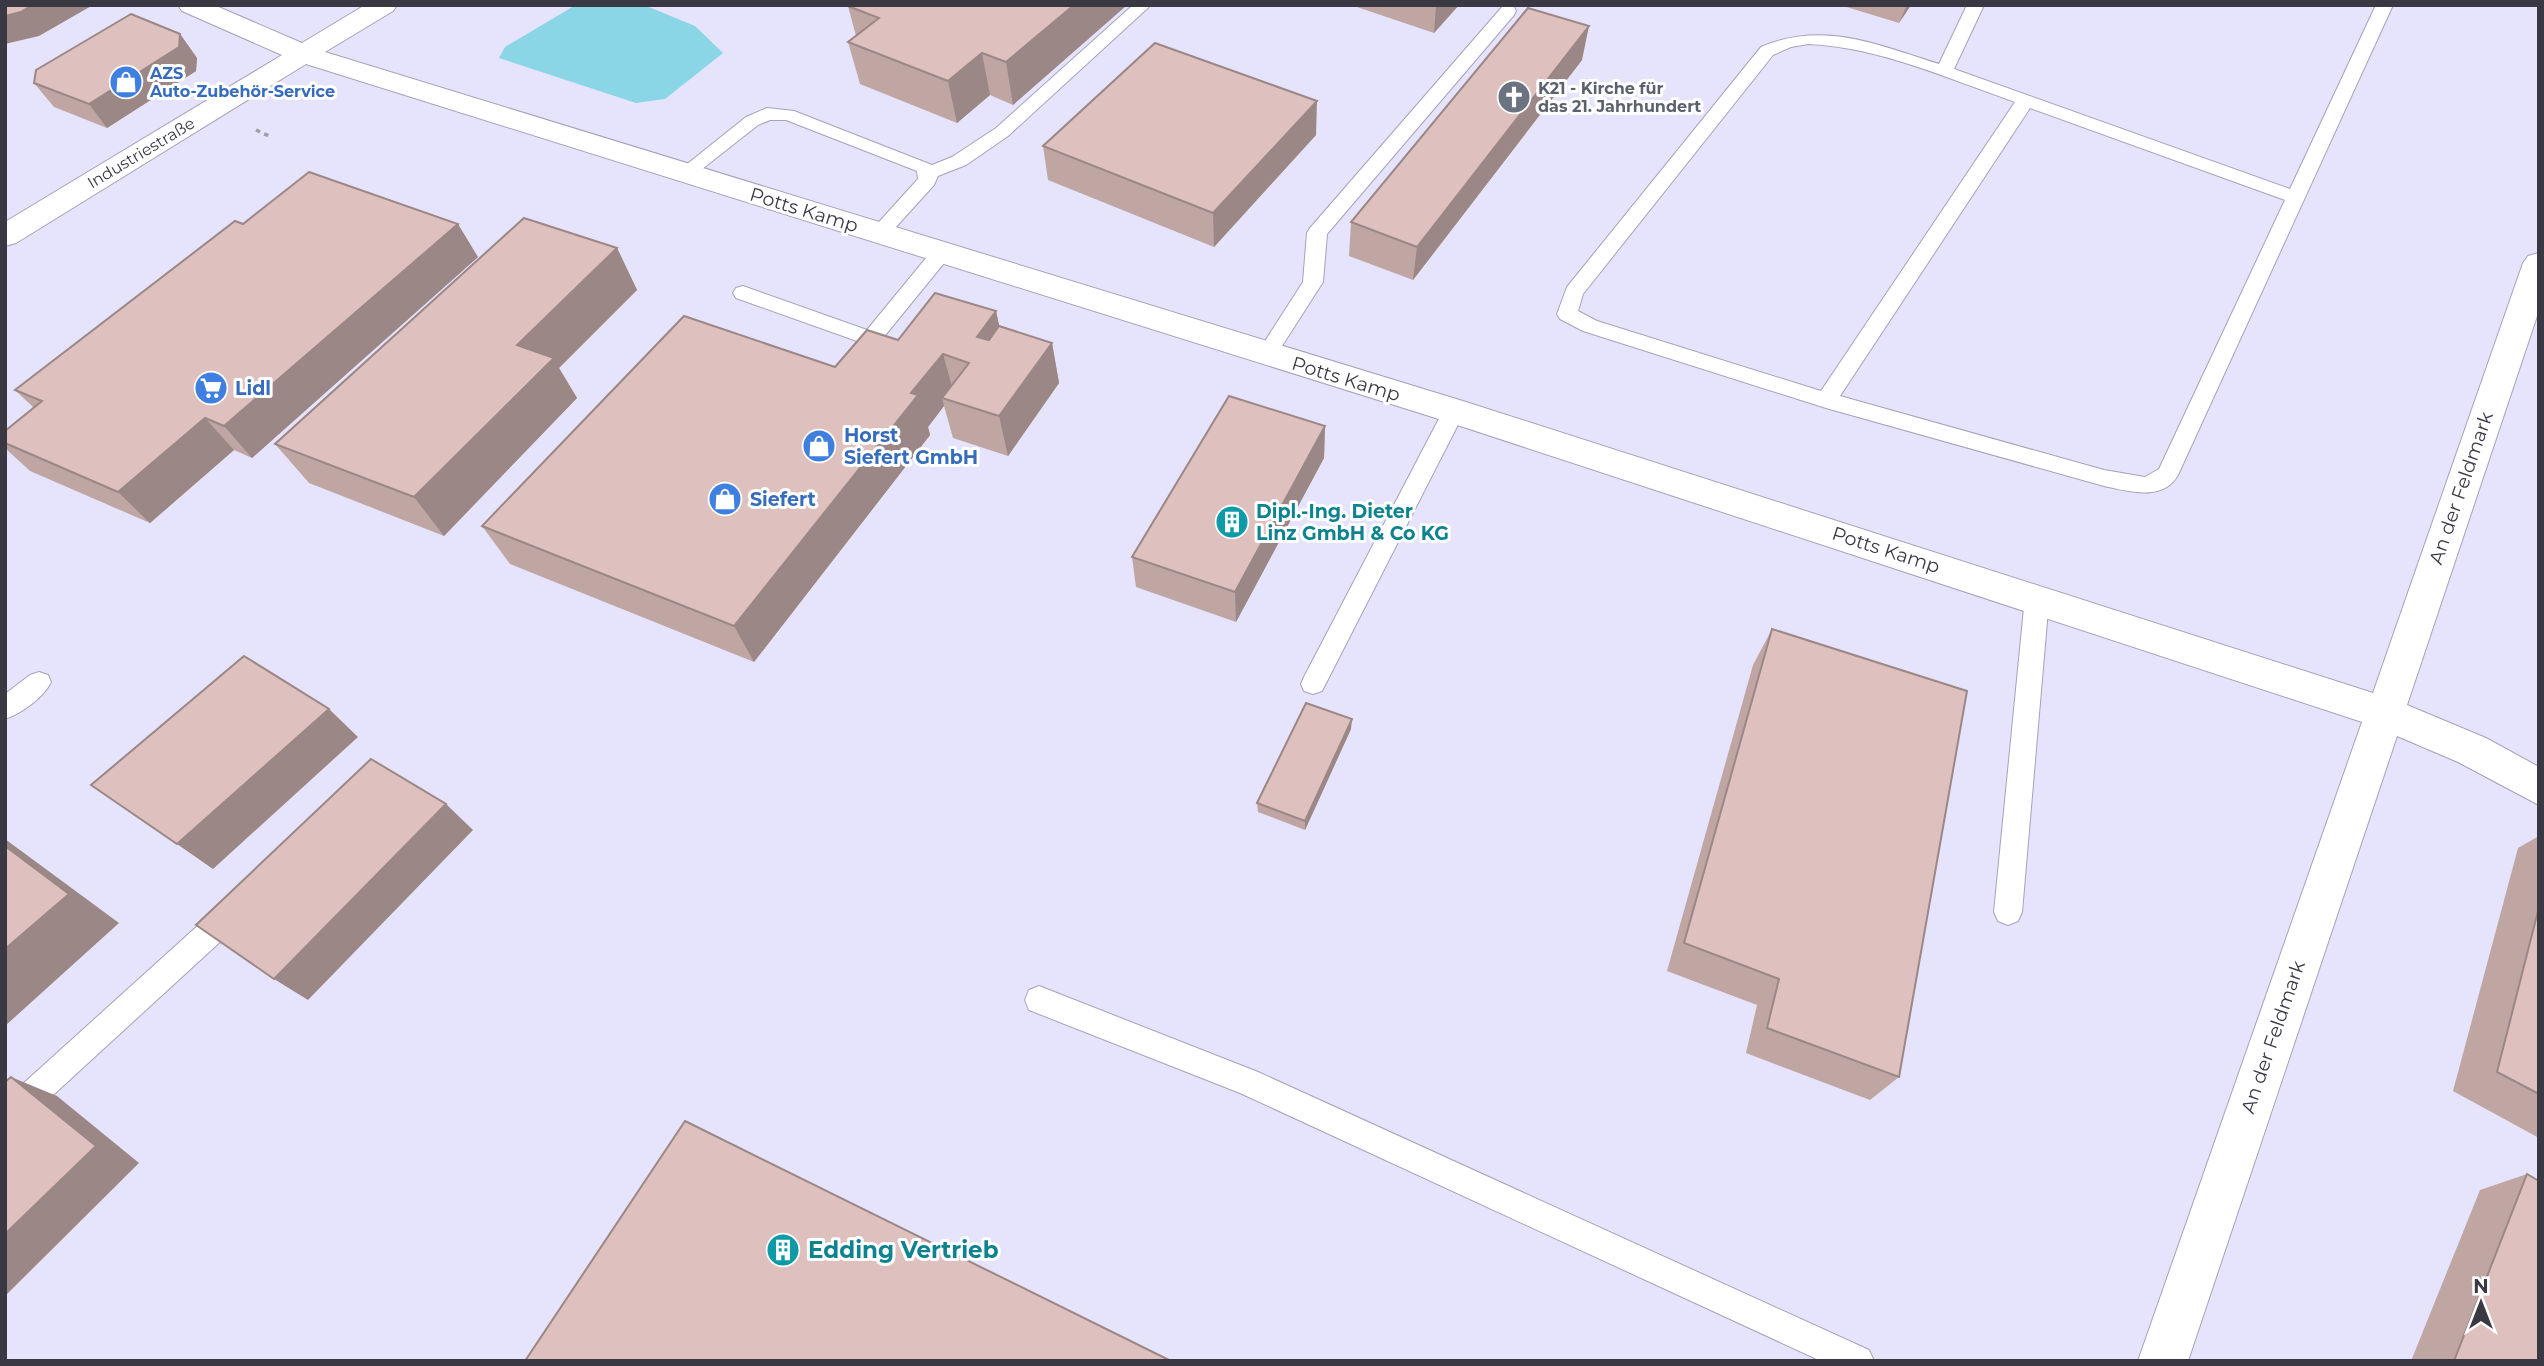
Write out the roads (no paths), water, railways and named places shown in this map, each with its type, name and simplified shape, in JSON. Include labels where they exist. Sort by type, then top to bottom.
[{"type":"street","name":"Potts Kamp","points":[[191,5],[305,55],[601,145],[1266,355],[1454,411],[2037,598],[2384,713]]},
{"type":"street","name":"Industriestraße","points":[[5,236],[384,5]]},
{"type":"street","name":"An der Feldmark","points":[[2163,1361],[2539,263]]},
{"type":"street","points":[[2384,713],[2472,750],[2539,788]]},
{"type":"lane","points":[[929,173],[959,161],[1002,132],[1143,5]]},
{"type":"lane","points":[[1944,71],[1976,5]]},
{"type":"lane","points":[[2295,197],[1944,71],[1834,39],[1806,37],[1779,43],[1767,51],[1574,292],[1567,314],[1590,326],[1826,400],[2104,478],[2147,486],[2167,475],[2385,5]]},
{"type":"lane","points":[[1266,355],[1313,282],[1317,233],[1508,11]]},
{"type":"lane","points":[[1826,400],[2026,100]]},
{"type":"lane","points":[[685,173],[752,121],[767,114],[788,115],[924,167],[929,173]]},
{"type":"lane","points":[[879,233],[927,181],[929,173]]},
{"type":"lane","points":[[743,293],[871,339],[942,252]]},
{"type":"lane","points":[[1312,684],[1454,411]]},
{"type":"lane","points":[[2008,912],[2037,598]]},
{"type":"lane","points":[[5,709],[39,682]]},
{"type":"lane","points":[[5,1120],[249,897]]},
{"type":"lane","points":[[1039,1000],[1248,1082],[1858,1361]]},
{"type":"water","points":[[644,5],[695,26],[723,53],[665,99],[636,103],[499,58],[505,47],[574,6]]},
{"type":"place","name":"AZS Auto-Zubehör-Service","points":[[126,82]]},
{"type":"place","name":"K21 - Kirche für das 21. Jahrhundert","points":[[1514,97]]},
{"type":"place","name":"Lidl","points":[[211,388]]},
{"type":"place","name":"Horst Siefert GmbH","points":[[819,446]]},
{"type":"place","name":"Siefert","points":[[725,499]]},
{"type":"place","name":"Dipl.-Ing. Dieter Linz GmbH & Co KG","points":[[1232,522]]},
{"type":"place","name":"Edding Vertrieb","points":[[783,1250]]}]
